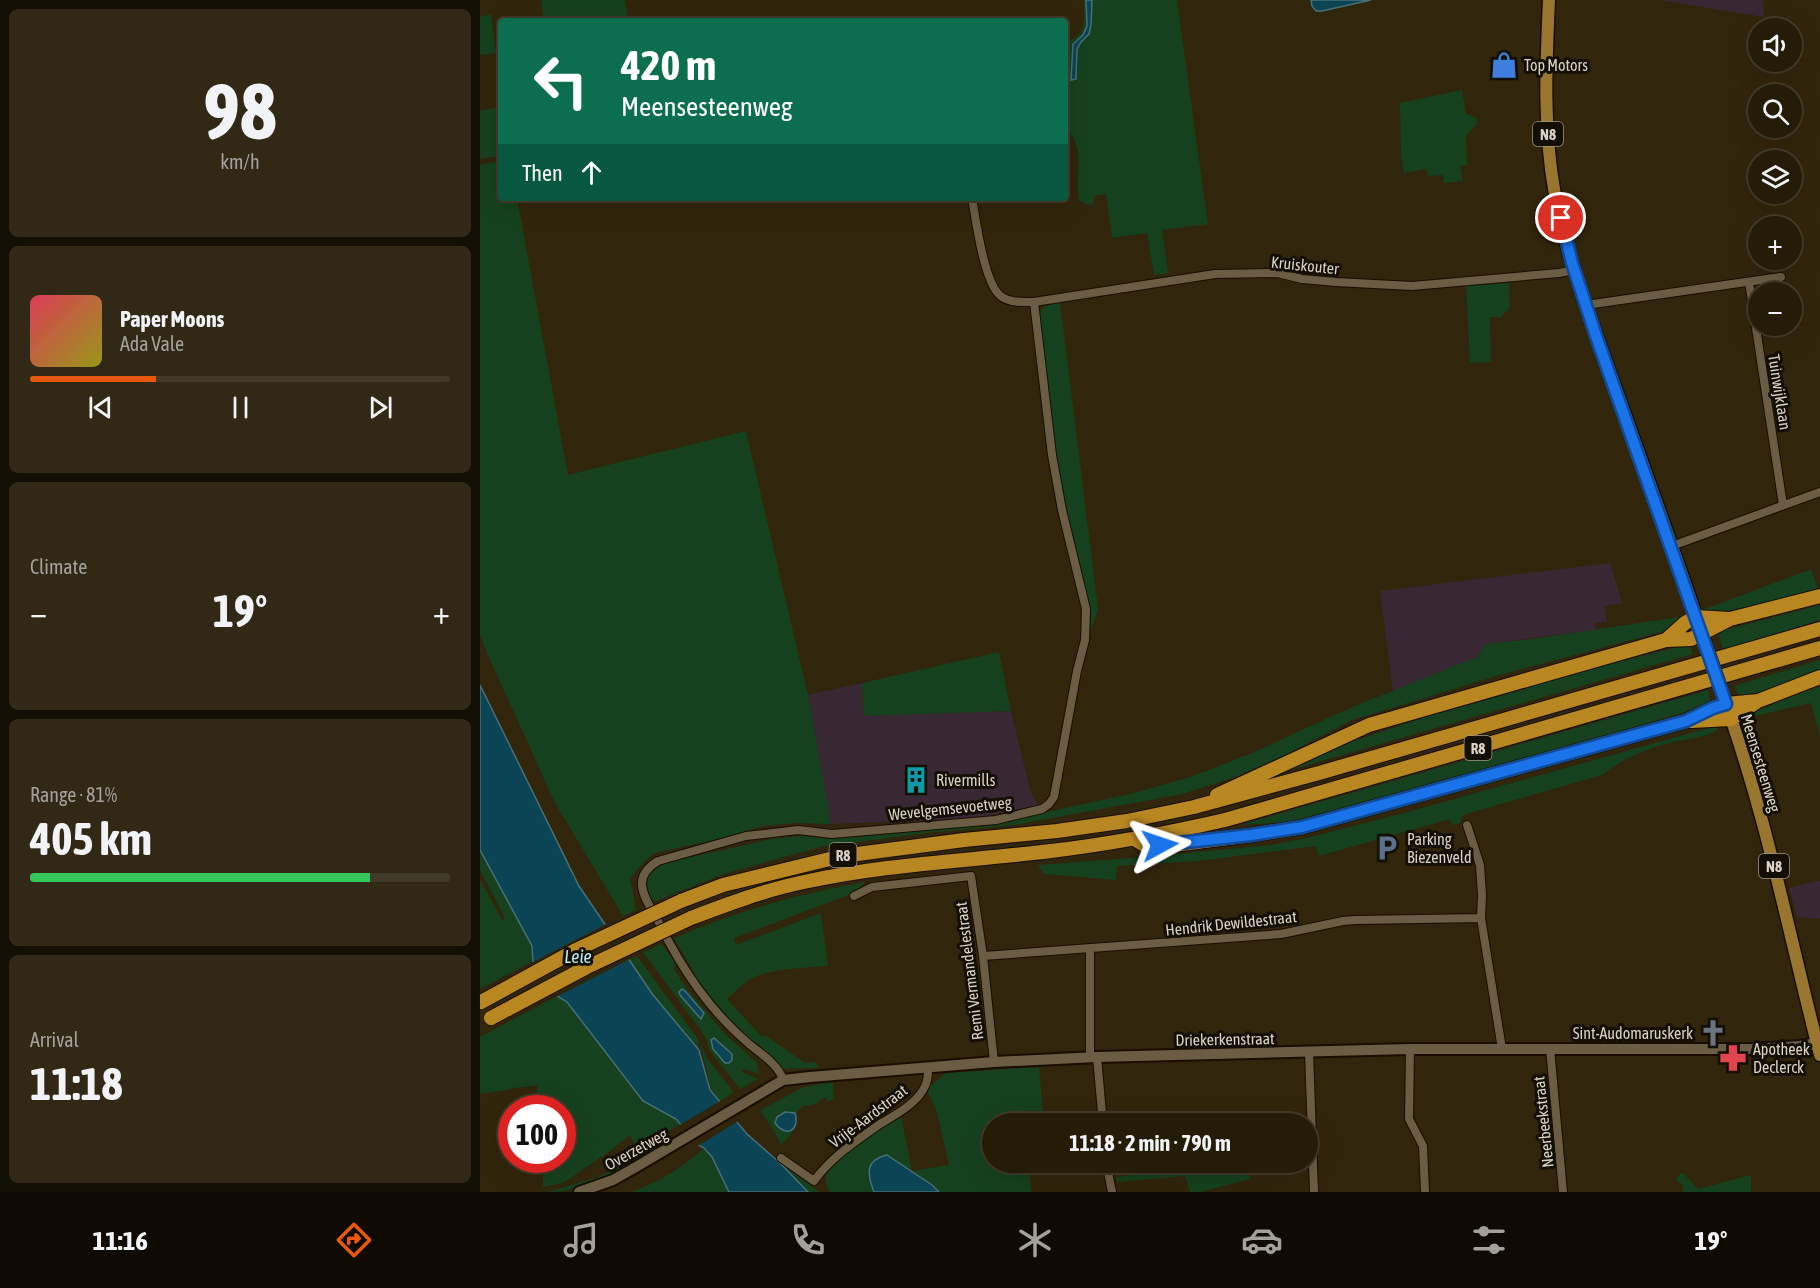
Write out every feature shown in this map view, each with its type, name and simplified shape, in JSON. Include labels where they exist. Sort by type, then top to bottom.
[{"type":"highway","points":[[1666,640],[1685,623],[1696,617],[1730,619],[1820,596]]},
{"type":"highway","points":[[1194,807],[1369,725],[1666,640],[1704,640],[1730,619]]},
{"type":"highway","name":"R8","points":[[480,1002],[578,950],[681,901],[723,885],[842,856],[964,840],[1057,831],[1126,821],[1194,807],[1820,629]]},
{"type":"highway","name":"R8","points":[[485,1021],[587,967],[691,918],[769,891],[868,870],[1050,851],[1161,835],[1300,799],[1820,648]]},
{"type":"highway","points":[[1686,721],[1731,720],[1758,701],[1820,677]]},
{"type":"highway","points":[[1134,839],[1146,846],[1173,845],[1302,827],[1686,721],[1713,708],[1724,698],[1758,701]]},
{"type":"main road","name":"N8","points":[[1549,0],[1545,76],[1549,154],[1555,196],[1573,267]]},
{"type":"main road","name":"Meensesteenweg","points":[[1573,267],[1672,546],[1749,773],[1784,900],[1818,1049]]},
{"type":"street","name":"Kruiskouter","points":[[973,201],[988,277],[1001,297],[1017,302],[1034,302],[1215,274],[1278,273],[1302,279],[1412,286],[1559,273],[1573,267]]},
{"type":"street","points":[[1749,282],[1781,277]]},
{"type":"street","points":[[1586,305],[1748,282]]},
{"type":"street","name":"Wevelgemsevoetweg","points":[[783,1080],[778,1070],[737,1034],[697,988],[680,964],[645,900],[642,875],[649,866],[658,861],[746,836],[798,830],[832,834],[996,820],[1042,809],[1054,797],[1077,671],[1085,640],[1086,609],[1062,510],[1052,455],[1034,302]]},
{"type":"street","name":"Tuinwijklaan","points":[[1757,336],[1783,505]]},
{"type":"street","points":[[1672,546],[1820,492]]},
{"type":"street","points":[[1467,825],[1480,865],[1481,918],[1502,1049]]},
{"type":"street","name":"Remi Vermandelestraat","points":[[854,896],[872,887],[971,876],[983,956],[994,1062]]},
{"type":"street","name":"Hendrik Dewildestraat","points":[[983,956],[1281,934],[1355,920],[1481,918]]},
{"type":"street","points":[[1090,948],[1093,1058],[1100,1113]]},
{"type":"street","name":"Driekerkenstraat","points":[[705,1126],[783,1080],[994,1062],[1410,1049],[1760,1049],[1800,1046],[1818,1049]]},
{"type":"street","name":"Neerbeekstraat","points":[[1550,1048],[1563,1192]]},
{"type":"street","points":[[1410,1049],[1409,1119],[1423,1146],[1425,1192]]},
{"type":"street","points":[[1309,1052],[1314,1192]]},
{"type":"street","name":"Vrije-Aardstraat","points":[[781,1158],[813,1182],[825,1167],[850,1144],[905,1108],[922,1092],[928,1081],[928,1067]]},
{"type":"street","name":"Overzetweg","points":[[579,1192],[613,1180],[705,1126]]},
{"type":"street","points":[[1108,1173],[1112,1192]]},
{"type":"shaded area","points":[[1660,0],[1763,0],[1764,17]]},
{"type":"shaded area","points":[[1610,563],[1622,603],[1605,606],[1607,622],[1595,623],[1596,630],[1486,644],[1477,657],[1393,691],[1380,591]]},
{"type":"shaded area","points":[[862,683],[864,716],[1011,711],[1030,790],[1038,805],[973,819],[830,824],[808,695]]},
{"type":"shaded area","points":[[1820,881],[1820,919],[1797,917],[1789,888]]},
{"type":"green space","points":[[542,0],[625,0],[628,18],[543,18]]},
{"type":"green space","points":[[1084,0],[1177,0],[1208,224],[1162,230],[1168,273],[1154,275],[1147,233],[1112,238],[1106,194],[1095,196],[1092,205],[1079,200],[1077,148],[1068,132],[1068,41],[1078,36],[1084,21]]},
{"type":"green space","points":[[491,14],[496,53],[480,55],[480,17]]},
{"type":"green space","points":[[1462,90],[1466,114],[1477,118],[1477,124],[1466,136],[1467,165],[1460,166],[1463,181],[1444,183],[1443,175],[1428,176],[1426,169],[1404,173],[1401,154],[1400,103]]},
{"type":"green space","points":[[498,108],[498,156],[480,159],[480,111]]},
{"type":"green space","points":[[498,162],[498,201],[518,201],[568,475],[746,431],[808,695],[830,824],[797,823],[762,826],[736,835],[655,853],[630,878],[636,910],[623,916],[555,803],[480,635],[480,165]]},
{"type":"green space","points":[[1509,283],[1510,307],[1501,317],[1490,317],[1491,362],[1470,363],[1466,286]]},
{"type":"green space","points":[[1060,302],[1098,608],[1090,630],[1090,617],[1061,487],[1038,318],[1043,308]]},
{"type":"green space","points":[[1811,569],[1818,589],[1713,615],[1702,610]]},
{"type":"green space","points":[[1820,605],[1820,620],[1723,650],[1718,632]]},
{"type":"green space","points":[[1679,617],[1680,621],[1677,624],[1665,631],[1500,675],[1352,720],[1287,754],[1238,776],[1182,794],[1014,825],[926,833],[820,847],[724,874],[653,902],[648,889],[649,875],[665,863],[776,838],[861,836],[1001,822],[1134,793],[1190,777],[1250,754],[1350,708],[1477,657],[1486,644]]},
{"type":"green space","points":[[1689,644],[1693,654],[1290,770],[1350,742],[1506,691]]},
{"type":"green space","points":[[999,652],[1011,711],[864,716],[862,683]]},
{"type":"green space","points":[[1820,660],[1820,672],[1785,686],[1739,697],[1734,686]]},
{"type":"green space","points":[[1820,686],[1820,736],[1811,703],[1746,718],[1748,714]]},
{"type":"green space","points":[[1708,690],[1710,701],[1703,707],[1390,798],[1288,822],[1240,825]]},
{"type":"green space","points":[[1716,726],[1718,730],[1704,736],[1669,743],[1638,753],[1602,775],[1463,815],[1459,824],[1452,825],[1450,819],[1319,856],[1316,846],[1199,861],[1117,866],[1116,880],[1044,874],[1038,865],[1271,845],[1307,838]]},
{"type":"green space","points":[[480,850],[532,946],[533,961],[480,989],[480,879],[502,920],[505,918],[480,870]]},
{"type":"green space","points":[[866,882],[851,894],[734,938],[736,945],[821,913],[828,966],[765,973],[745,983],[727,999],[762,1037],[765,1035],[805,1063],[816,1062],[818,1068],[782,1069],[775,1060],[751,1042],[706,994],[674,938],[768,904]]},
{"type":"green space","points":[[662,944],[675,963],[674,969],[686,988],[725,1034],[757,1063],[759,1074],[744,1069],[742,1072],[758,1079],[740,1089],[710,1051],[705,1036],[643,952]]},
{"type":"green space","points":[[637,956],[698,1039],[699,1050],[653,995],[629,960]]},
{"type":"green space","points":[[557,996],[567,1002],[643,1101],[676,1119],[680,1124],[638,1152],[630,1135],[563,1183],[543,1187],[543,1173],[576,1173],[576,1095],[537,1095],[537,1085],[480,1094],[480,1037]]},
{"type":"green space","points":[[700,1043],[707,1058],[732,1090],[733,1093],[720,1101],[711,1089]]},
{"type":"green space","points":[[1039,1067],[1043,1112],[1052,1113],[982,1113],[982,1173],[1030,1173],[1031,1192],[939,1192],[887,1155],[874,1192],[830,1192],[826,1179],[832,1167],[849,1151],[901,1116],[912,1171],[949,1165],[937,1112],[928,1092],[928,1088],[946,1073]]},
{"type":"green space","points":[[833,1082],[834,1100],[827,1101],[825,1097],[818,1103],[804,1105],[796,1113],[797,1122],[781,1145],[760,1110],[804,1087]],"holes":[[[785,1112],[793,1112],[784,1131],[776,1125],[775,1120]]]},
{"type":"green space","points":[[654,1147],[655,1149],[630,1164],[590,1184],[548,1192],[598,1177]]},
{"type":"green space","points":[[704,1148],[712,1157],[729,1192],[631,1192],[670,1174]]},
{"type":"green space","points":[[780,1163],[819,1192],[808,1192]]},
{"type":"green space","points":[[1682,1172],[1698,1189],[1751,1175],[1751,1192],[1683,1192],[1683,1186],[1676,1179]]},
{"type":"green space","points":[[1155,1173],[1250,1173],[1250,1179],[1200,1192],[1190,1192],[1185,1176],[1117,1182],[1116,1177]]},
{"type":"water","points":[[1086,0],[1092,0],[1091,25],[1089,34],[1077,49],[1076,79],[1071,80],[1073,44],[1083,35],[1087,26]]},
{"type":"water","points":[[1311,0],[1371,0],[1316,11]]},
{"type":"water","name":"Leie","points":[[480,685],[579,886],[653,995],[699,1050],[710,1090],[747,1134],[808,1192],[729,1192],[712,1157],[698,1145],[676,1119],[643,1101],[567,1002],[557,996],[533,961],[532,946],[480,850]]},
{"type":"water","points":[[682,989],[704,1013],[701,1019],[680,995],[679,992]]},
{"type":"water","points":[[714,1038],[732,1054],[732,1060],[729,1063],[725,1063],[713,1049],[711,1040]]},
{"type":"water","points":[[785,1112],[795,1113],[796,1119],[794,1128],[787,1131],[779,1128],[775,1123],[777,1117]]},
{"type":"water","points":[[887,1155],[939,1192],[874,1192],[869,1174],[871,1164]]},
{"type":"pier","points":[[608,923],[632,958],[554,998],[531,963]]},
{"type":"pier","points":[[722,1100],[740,1120],[696,1147],[678,1126]]},
{"type":"place","name":"Top Motors","points":[[1504,65]]},
{"type":"place","name":"Rivermills","points":[[916,780]]},
{"type":"place","name":"Parking Biezenveld","points":[[1387,848]]},
{"type":"place","name":"Sint-Audomaruskerk","points":[[1713,1033]]},
{"type":"place","name":"Apotheek Declerck","points":[[1733,1058]]},
{"type":"route","points":[[1160,845],[1302,827],[1686,721],[1726,704],[1596,336],[1572,263],[1561,218]]}]
